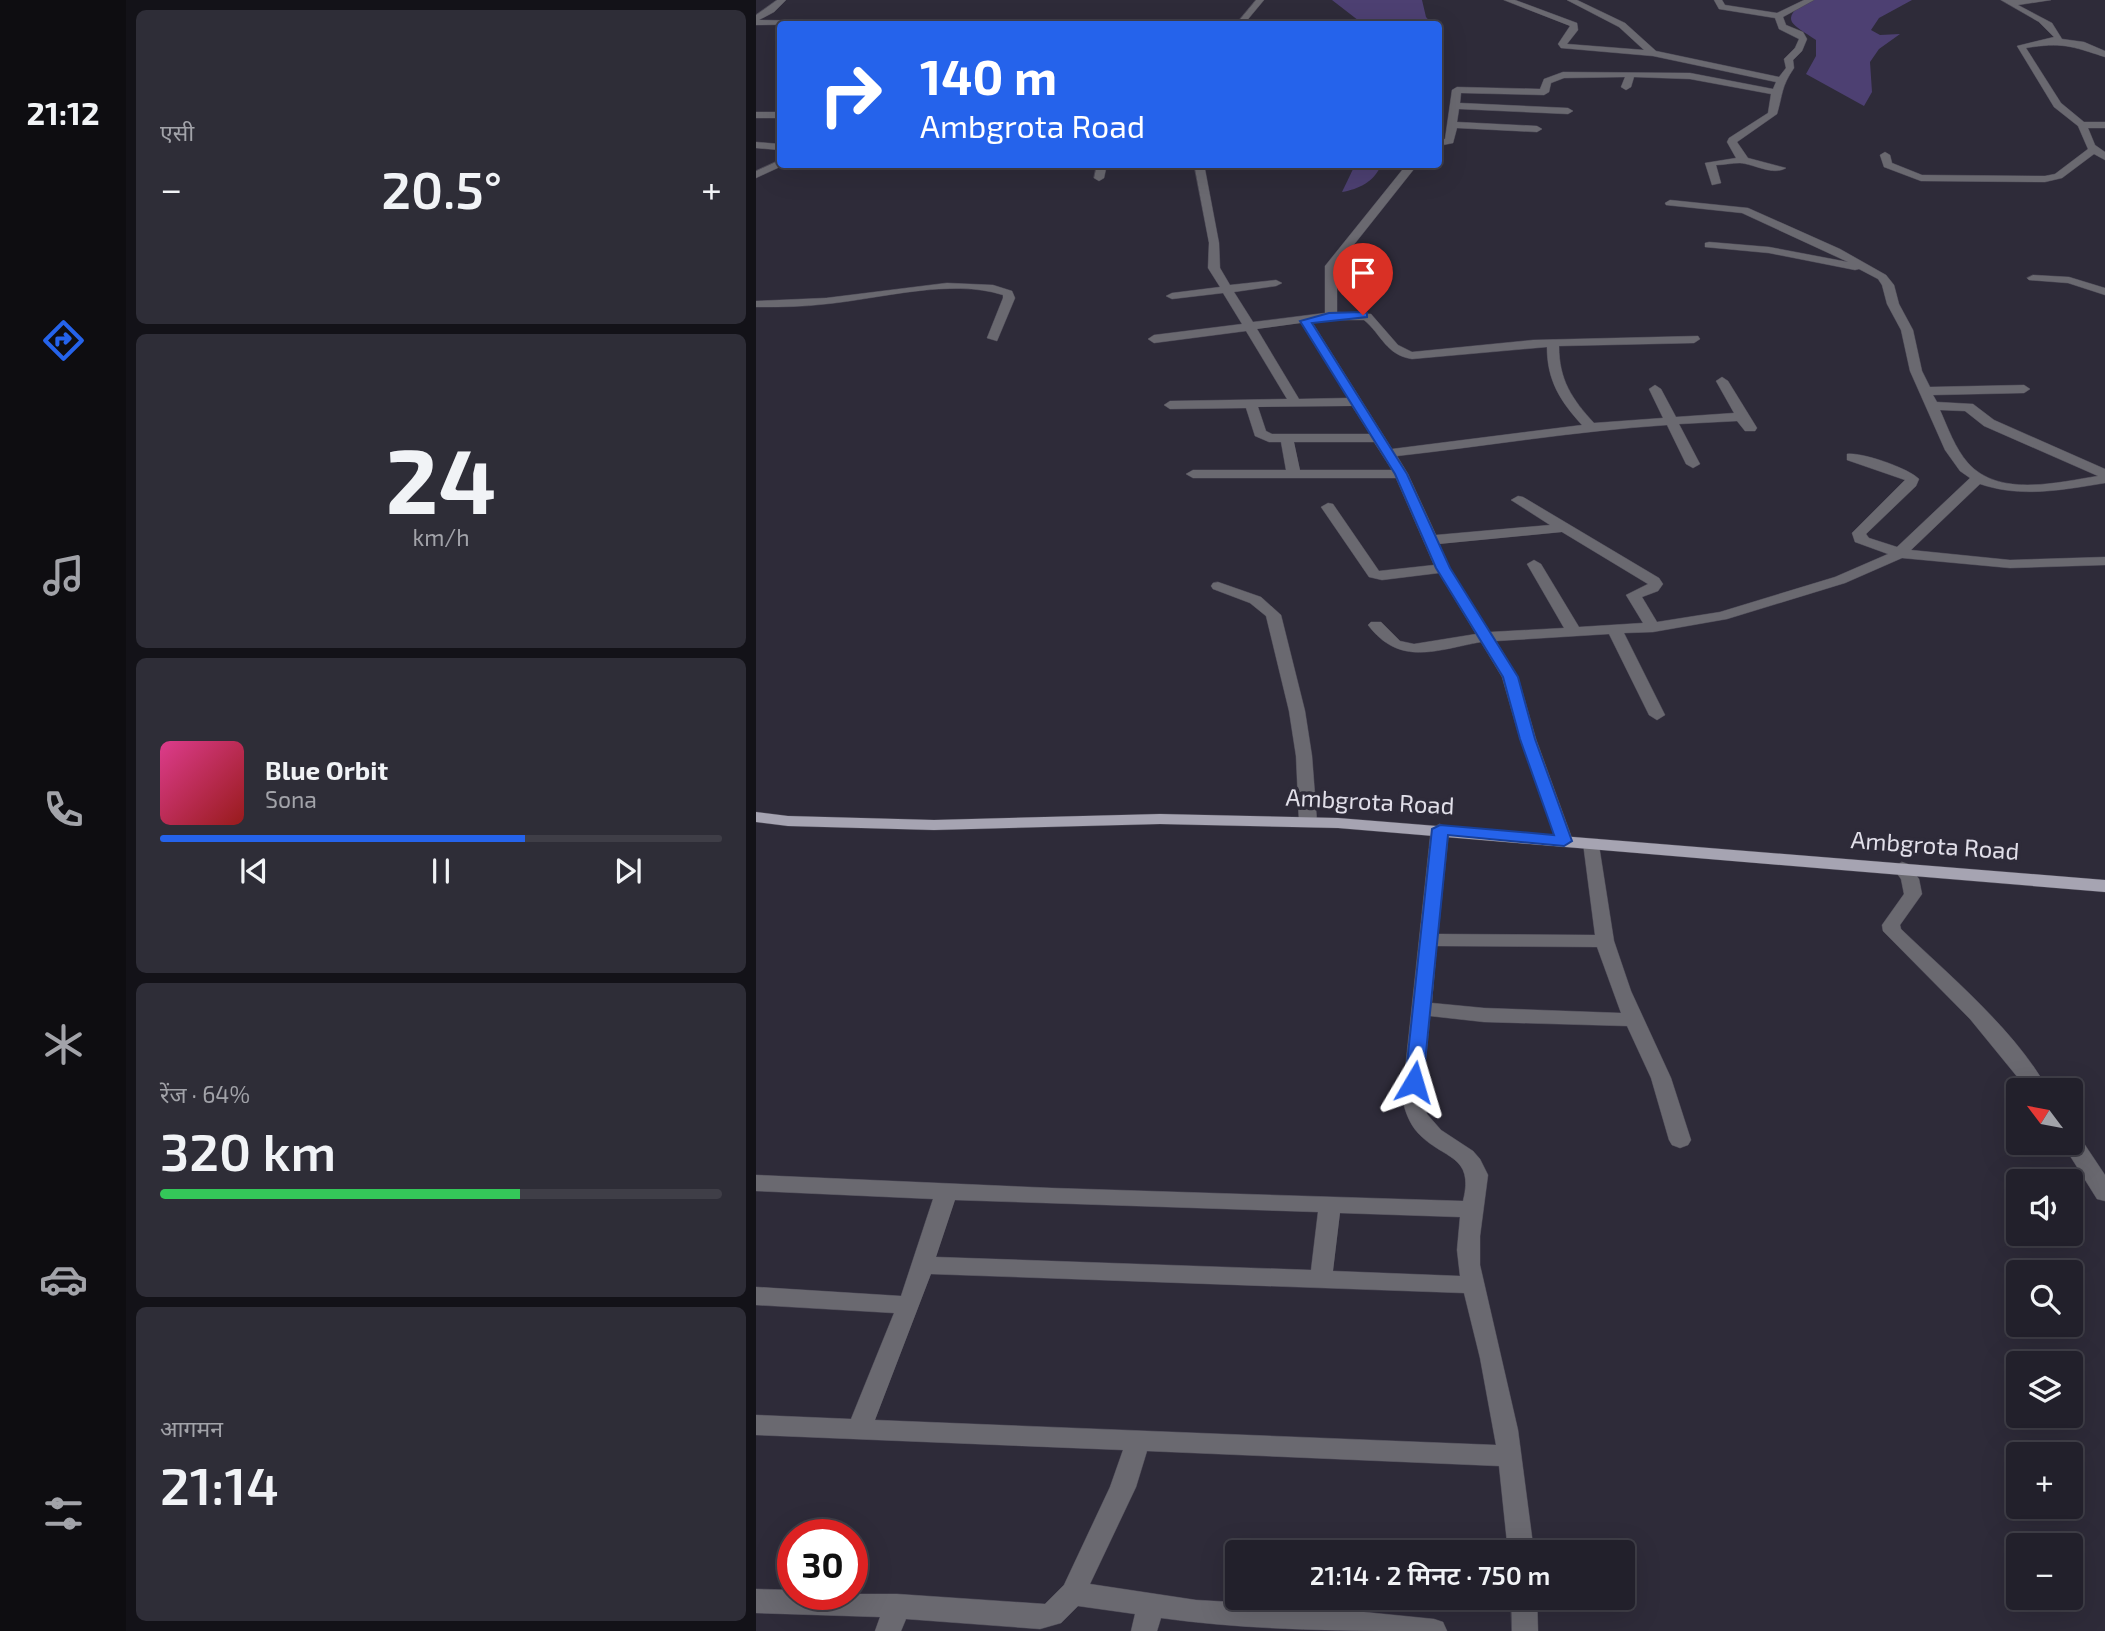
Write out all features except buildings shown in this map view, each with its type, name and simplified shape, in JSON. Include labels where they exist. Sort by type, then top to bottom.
[{"type":"main road","name":"Ambgrota Road","points":[[756,817],[788,821],[934,825],[1160,819],[1308,822],[1440,829],[2105,886]]},
{"type":"street","points":[[756,20],[782,0]]},
{"type":"street","points":[[1242,21],[1260,0]]},
{"type":"street","points":[[1508,0],[1574,25],[1576,27],[1562,44],[1564,46],[1653,53],[1781,80]]},
{"type":"street","points":[[1571,0],[1622,25],[1653,53]]},
{"type":"street","points":[[1718,0],[1722,7],[1778,16],[1811,0]]},
{"type":"street","points":[[2007,2],[2047,0]]},
{"type":"street","points":[[2007,2],[2053,27],[2059,38],[2054,41]]},
{"type":"street","points":[[789,21],[799,15]]},
{"type":"street","points":[[1742,160],[1735,151],[1732,140],[1772,114],[1775,92],[1790,68],[1788,59],[1799,49],[1803,38],[1782,27],[1778,16]]},
{"type":"street","points":[[756,20],[777,22]]},
{"type":"street","points":[[2105,54],[2081,44],[2054,41],[2021,46],[2057,105],[2082,125],[2094,149],[2105,157]]},
{"type":"street","points":[[1442,143],[1449,142],[1458,89],[1544,92],[1547,81],[1559,76],[1630,74],[1690,76],[1775,92]]},
{"type":"street","points":[[1626,87],[1630,74]]},
{"type":"street","points":[[1454,106],[1568,111]]},
{"type":"street","points":[[756,115],[777,115]]},
{"type":"street","points":[[1452,125],[1537,129]]},
{"type":"street","points":[[2082,125],[2105,125]]},
{"type":"street","points":[[756,145],[777,147]]},
{"type":"street","points":[[1885,155],[1888,165],[1915,177],[2016,181],[2052,178],[2094,149]]},
{"type":"street","points":[[1716,183],[1710,163],[1742,160],[1781,168]]},
{"type":"street","points":[[756,175],[777,164]]},
{"type":"street","points":[[1099,178],[1101,168]]},
{"type":"street","points":[[1200,168],[1214,243],[1212,261],[1296,404]]},
{"type":"street","points":[[1329,316],[1332,311],[1329,279],[1332,266],[1410,168]]},
{"type":"street","points":[[1670,203],[1744,210],[1872,270],[1888,285],[1893,304],[1907,330],[1911,356],[1958,463],[1977,479],[2019,489],[2038,489],[2105,476]]},
{"type":"street","points":[[1709,245],[1769,250],[1872,270]]},
{"type":"street","points":[[2033,278],[2069,280],[2105,292]]},
{"type":"street","points":[[1172,296],[1276,283]]},
{"type":"street","points":[[756,304],[823,301],[942,288],[992,287],[1009,293],[993,338]]},
{"type":"street","points":[[1154,339],[1354,314],[1371,318],[1398,351],[1405,354],[1604,339],[1694,339]]},
{"type":"street","points":[[1306,321],[1389,453],[1443,568],[1510,677],[1529,742],[1564,841]]},
{"type":"street","points":[[1553,344],[1552,363],[1557,387],[1591,427]]},
{"type":"street","points":[[1389,453],[1531,437],[1591,427],[1670,421],[1746,423],[1722,381]]},
{"type":"street","points":[[1655,389],[1693,464]]},
{"type":"street","points":[[1925,391],[2024,389]]},
{"type":"street","points":[[1170,405],[1357,402]]},
{"type":"street","points":[[1251,404],[1263,436],[1287,439],[1380,438]]},
{"type":"street","points":[[1932,406],[1968,407],[1989,423],[2105,476]]},
{"type":"street","points":[[1287,439],[1294,475]]},
{"type":"street","points":[[1852,457],[1900,471],[1912,479],[1858,536],[1864,541],[1900,553],[2010,564],[2105,561]]},
{"type":"street","points":[[1193,474],[1401,474]]},
{"type":"street","points":[[1377,625],[1395,645],[1407,649],[1485,637],[1653,627],[1722,617],[1868,570],[1900,553],[1961,491],[1977,479]]},
{"type":"street","points":[[1518,500],[1656,584],[1653,588],[1633,595],[1653,627]]},
{"type":"street","points":[[1328,508],[1374,574],[1382,576],[1443,568]]},
{"type":"street","points":[[1431,540],[1564,528]]},
{"type":"street","points":[[1534,564],[1574,631]]},
{"type":"street","points":[[1218,586],[1258,601],[1268,607],[1273,615],[1297,711],[1304,756],[1308,822]]},
{"type":"street","points":[[1614,629],[1657,715]]},
{"type":"street","points":[[1440,829],[1412,1098],[1414,1114],[1422,1126],[1472,1164],[1477,1174],[1468,1258],[1472,1285],[1492,1359],[1510,1456],[1520,1540]]},
{"type":"street","points":[[1592,843],[1605,940],[1621,991],[1661,1078],[1680,1140]]},
{"type":"street","points":[[1902,868],[1913,887],[1891,925],[1897,939],[1977,1014],[2030,1078]]},
{"type":"street","points":[[1429,940],[1605,940]]},
{"type":"street","points":[[1423,1009],[1496,1016],[1634,1020]]},
{"type":"street","points":[[2081,1155],[2105,1193]]},
{"type":"street","points":[[756,1183],[1473,1209]]},
{"type":"street","points":[[860,1428],[909,1305],[947,1191]]},
{"type":"street","points":[[1321,1279],[1330,1205]]},
{"type":"street","points":[[922,1265],[1472,1285]]},
{"type":"street","points":[[756,1296],[909,1305]]},
{"type":"street","points":[[756,1425],[1510,1456]]},
{"type":"street","points":[[756,1601],[893,1619],[1052,1615],[1073,1593],[1123,1487],[1139,1440]]},
{"type":"street","points":[[1073,1593],[1148,1619],[1196,1612],[1303,1624],[1434,1631]]},
{"type":"street","points":[[1524,1610],[1525,1631]]},
{"type":"shaded area","points":[[1332,0],[1422,0],[1429,21],[1359,21]]},
{"type":"shaded area","points":[[1807,0],[1912,0],[1879,18],[1871,30],[1880,35],[1900,34],[1879,49],[1870,62],[1872,92],[1864,106],[1806,74],[1816,56],[1816,40],[1795,26],[1791,18]]},
{"type":"shaded area","points":[[1354,168],[1379,168],[1365,184],[1342,192]]},
{"type":"route","points":[[1363,315],[1329,316],[1306,321],[1401,474],[1416,502],[1443,568],[1510,677],[1520,702],[1528,739],[1564,841],[1440,829],[1414,1082]]}]
